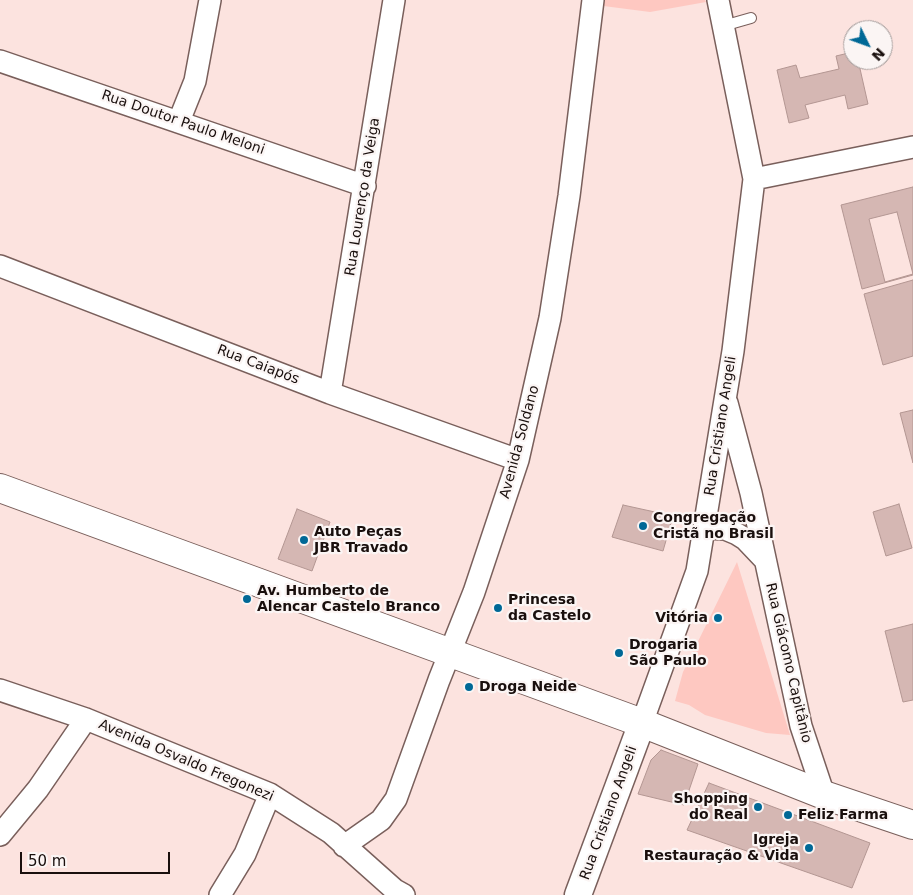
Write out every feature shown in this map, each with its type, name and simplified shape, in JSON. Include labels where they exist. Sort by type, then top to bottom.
[{"type":"main road","points":[[0,488],[450,655],[642,723],[824,795],[913,825]]},
{"type":"street","points":[[179,122],[194,81],[210,0]]},
{"type":"street","name":"Rua Lourenço da Veiga","points":[[330,393],[394,0]]},
{"type":"street","name":"Avenida Soldano","points":[[344,846],[381,820],[396,799],[438,680],[450,655],[518,460],[550,318],[569,196],[593,0]]},
{"type":"street","name":"Rua Cristiano Angeli","points":[[578,895],[698,571],[705,528],[725,398],[754,179],[718,0]]},
{"type":"street","name":"Rua Doutor Paulo Meloni","points":[[0,61],[365,186]]},
{"type":"street","points":[[754,179],[913,147]]},
{"type":"street","name":"Rua Caiapós","points":[[0,266],[330,393],[518,460]]},
{"type":"street","name":"Rua Giácomo Capitânio","points":[[725,398],[751,493],[801,726],[824,795]]},
{"type":"street","points":[[705,528],[725,529],[737,534],[745,539],[764,559]]},
{"type":"street","name":"Avenida Osvaldo Fregonezi","points":[[0,690],[86,719],[270,794],[320,825],[395,890],[404,895]]},
{"type":"street","points":[[0,835],[38,789],[86,719]]},
{"type":"street","points":[[220,895],[244,854],[270,794]]},
{"type":"lane","points":[[723,26],[751,18]]},
{"type":"shaded area","points":[[589,0],[705,0],[706,2],[650,12],[588,4]]},
{"type":"shaded area","points":[[737,562],[790,735],[766,733],[705,715],[689,705],[675,701],[683,672]]},
{"type":"building","points":[[843,54],[843,70],[860,70],[868,104],[848,109],[845,95],[805,105],[809,118],[789,123],[777,70],[796,65],[800,78],[839,69],[836,56]]},
{"type":"building","points":[[913,187],[913,275],[862,289],[841,205]]},
{"type":"building","points":[[897,212],[913,274],[885,282],[869,219]]},
{"type":"building","points":[[913,280],[913,356],[883,365],[864,294]]},
{"type":"building","points":[[913,410],[913,463],[900,413]]},
{"type":"building","points":[[899,504],[912,548],[886,556],[873,512]]},
{"type":"building","name":"Congregação Cristã no Brasil","points":[[623,505],[673,516],[663,551],[612,537]]},
{"type":"building","name":"Auto Peças JBR Travado","points":[[297,509],[330,522],[312,571],[278,559]]},
{"type":"building","points":[[913,624],[913,700],[903,702],[885,631]]},
{"type":"building","points":[[661,750],[698,764],[684,805],[638,794],[651,760]]},
{"type":"building","points":[[709,783],[870,843],[852,888],[687,830]]},
{"type":"place","name":"Congregação Cristã no Brasil","points":[[643,526]]},
{"type":"place","name":"Auto Peças JBR Travado","points":[[304,540]]},
{"type":"place","name":"Av. Humberto de Alencar Castelo Branco","points":[[247,599]]},
{"type":"place","name":"Princesa da Castelo","points":[[498,608]]},
{"type":"place","name":"Vitória","points":[[718,618]]},
{"type":"place","name":"Drogaria São Paulo","points":[[619,653]]},
{"type":"place","name":"Droga Neide","points":[[469,687]]},
{"type":"place","name":"Shopping do Real","points":[[758,807]]},
{"type":"place","name":"Feliz Farma","points":[[788,815]]},
{"type":"place","name":"Igreja Restauração & Vida","points":[[809,848]]}]
